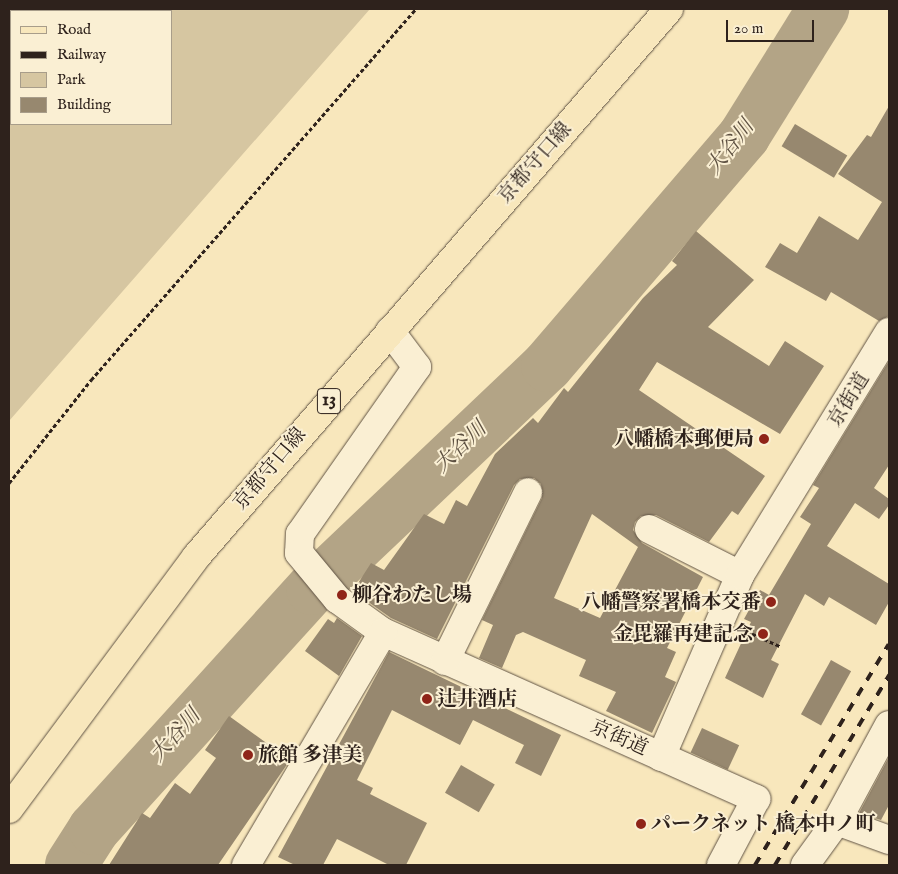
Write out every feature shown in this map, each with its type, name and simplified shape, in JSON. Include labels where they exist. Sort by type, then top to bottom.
[{"type":"main road","name":"京都守口線","points":[[9,809],[196,557],[669,9]]},
{"type":"street","name":"京街道","points":[[390,331],[417,367],[300,534],[296,543],[306,563],[337,599],[383,632],[661,757],[740,575],[889,332]]},
{"type":"street","points":[[445,661],[528,492]]},
{"type":"street","points":[[649,529],[740,575]]},
{"type":"street","points":[[253,863],[383,632]]},
{"type":"street","points":[[805,865],[837,822],[889,725]]},
{"type":"street","points":[[661,757],[756,799],[721,865]]},
{"type":"street","points":[[837,822],[889,840]]},
{"type":"path","points":[[9,483],[91,380],[416,9]]},
{"type":"path","points":[[748,632],[780,646]]},
{"type":"green space","points":[[9,9],[370,9],[9,421]]},
{"type":"building","points":[[889,106],[889,316],[879,321],[831,292],[826,301],[765,267],[780,243],[797,253],[819,216],[858,240],[882,202],[838,174],[867,135],[871,137]]},
{"type":"building","points":[[795,124],[847,155],[834,178],[782,146]]},
{"type":"building","points":[[696,231],[754,280],[708,327],[769,366],[785,341],[824,366],[780,434],[657,362],[639,390],[765,476],[738,515],[732,511],[709,542],[656,515],[641,516],[635,522],[633,530],[642,543],[703,577],[667,648],[676,652],[665,677],[676,682],[652,733],[606,711],[616,692],[579,676],[586,660],[523,632],[516,635],[502,668],[479,658],[493,625],[482,620],[542,498],[541,484],[534,478],[520,479],[514,485],[437,639],[391,618],[353,591],[371,563],[384,570],[424,514],[444,524],[456,500],[467,506],[495,454],[533,418],[538,423],[564,388],[568,392],[643,298],[677,265],[672,261]],"holes":[[[592,514],[638,547],[600,618],[554,598]]]},
{"type":"building","points":[[889,361],[889,465],[874,488],[889,499],[889,505],[879,519],[855,503],[827,546],[889,584],[889,602],[876,625],[829,597],[824,606],[805,594],[771,660],[779,664],[763,698],[725,678],[751,622],[744,619],[760,590],[769,595],[811,524],[800,517],[819,488],[813,485]]},
{"type":"building","points":[[337,618],[362,636],[339,676],[305,651],[328,619],[334,623]]},
{"type":"building","points":[[389,652],[561,735],[541,776],[515,763],[524,745],[473,720],[460,745],[392,710],[357,780],[373,788],[370,794],[427,823],[406,865],[389,865],[337,839],[323,865],[295,865],[278,857]]},
{"type":"building","points":[[831,660],[851,671],[821,725],[801,714]]},
{"type":"building","points":[[229,716],[290,760],[218,865],[109,865],[142,813],[150,818],[175,783],[190,794],[216,758],[205,750]]},
{"type":"building","points":[[702,728],[739,745],[728,770],[691,752]]},
{"type":"building","points":[[889,757],[889,805],[881,820],[859,813]]},
{"type":"building","points":[[461,765],[495,784],[479,812],[445,793]]},
{"type":"waterway","name":"大谷川","points":[[71,865],[94,829],[312,589],[547,366],[744,136],[823,9]]},
{"type":"railway","points":[[755,865],[889,644]]},
{"type":"railway","points":[[775,865],[889,675]]},
{"type":"place","name":"八幡橋本郵便局","points":[[764,439]]},
{"type":"place","name":"柳谷わたし場","points":[[342,595]]},
{"type":"place","name":"八幡警察署橋本交番","points":[[771,602]]},
{"type":"place","name":"金毘羅再建記念","points":[[763,634]]},
{"type":"place","name":"辻井酒店","points":[[427,699]]},
{"type":"place","name":"旅館 多津美","points":[[248,755]]},
{"type":"place","name":"パークネット 橋本中ノ町","points":[[641,824]]}]
